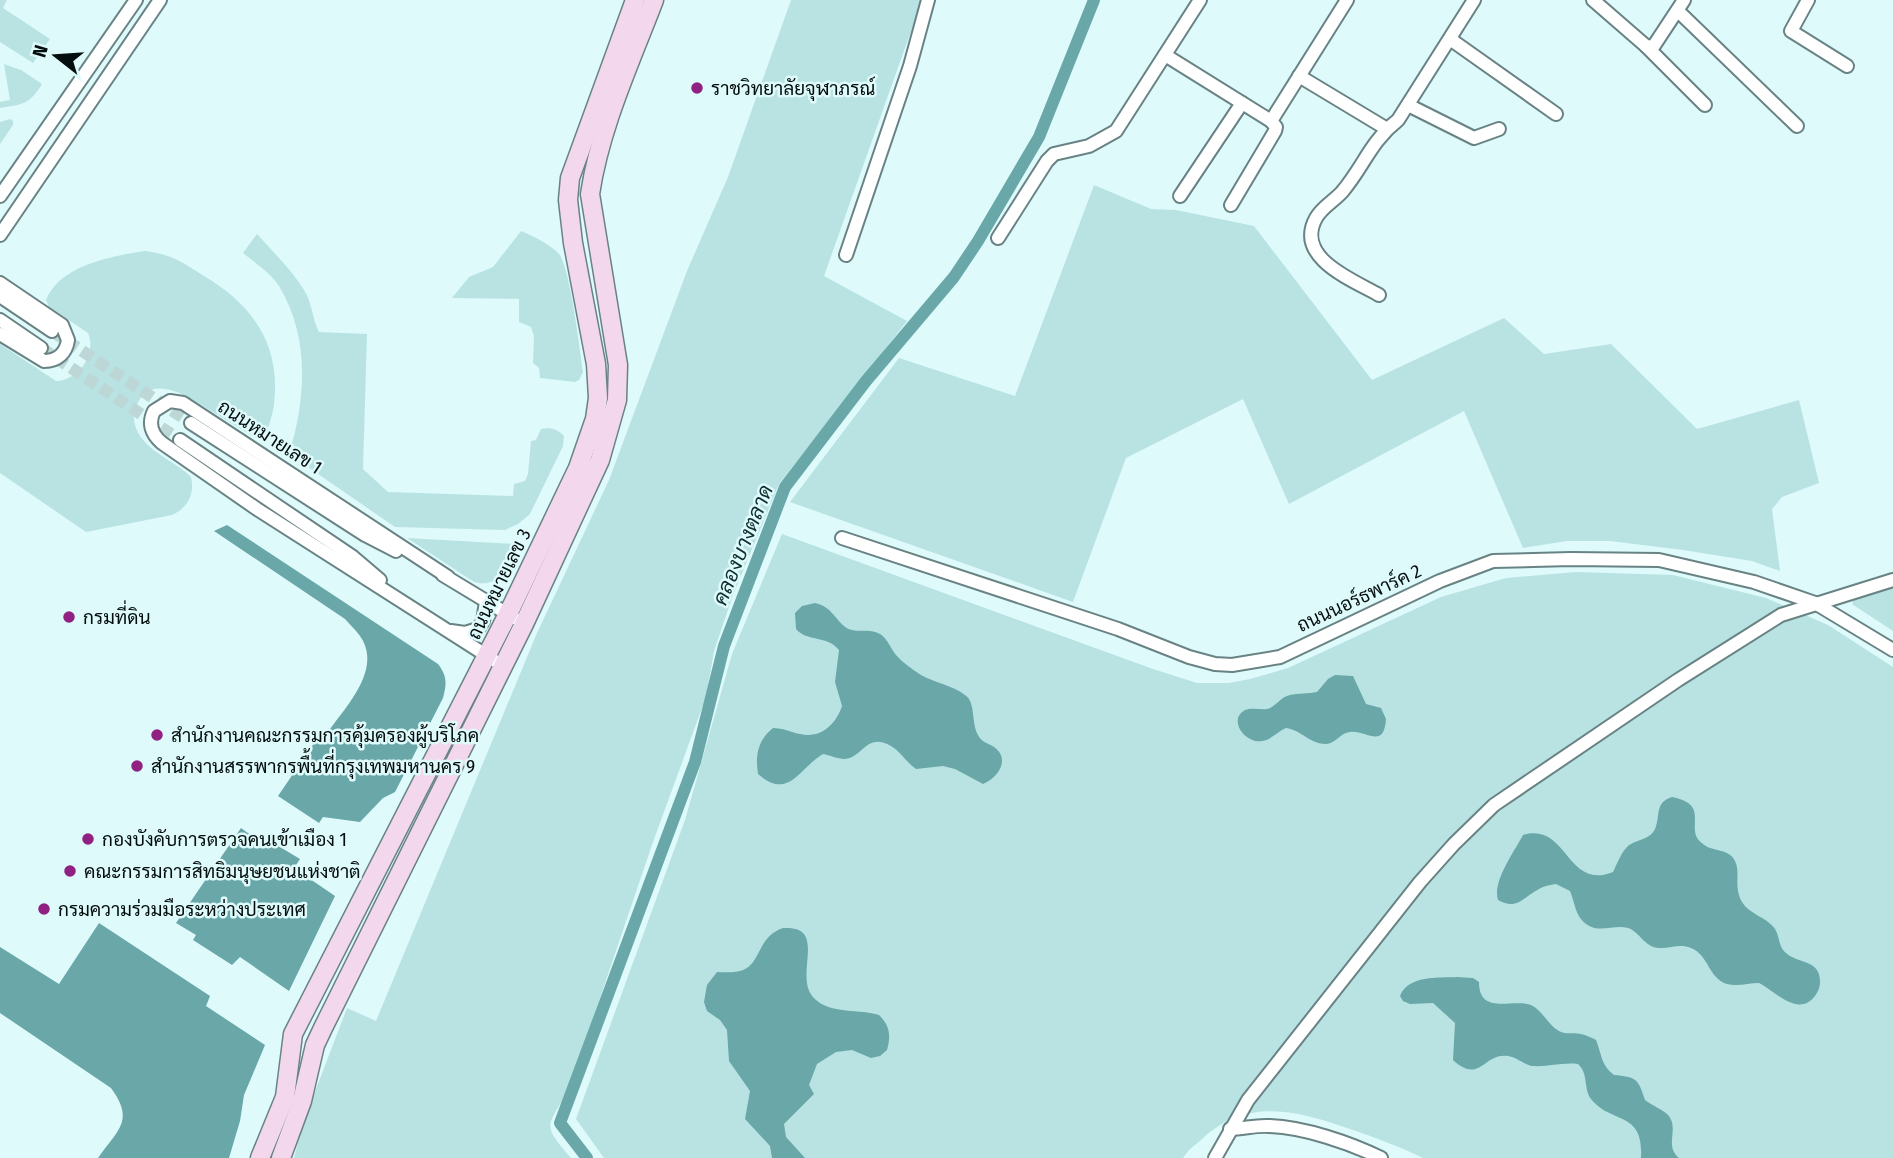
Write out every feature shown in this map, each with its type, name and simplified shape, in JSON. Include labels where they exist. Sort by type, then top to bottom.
[{"type":"street","points":[[0,196],[135,0]]},
{"type":"street","points":[[0,235],[5,223],[160,0]]},
{"type":"street","name":"ถนนหมายเลข 3","points":[[260,1158],[285,1097],[293,1034],[508,614],[582,457],[595,419],[598,398],[596,364],[573,243],[568,200],[570,178],[635,0]]},
{"type":"street","name":"ถนนหมายเลข 3","points":[[281,1158],[302,1101],[315,1045],[524,624],[600,460],[617,400],[618,365],[590,194],[594,168],[606,128],[654,0]]},
{"type":"street","points":[[846,255],[910,66],[928,0]]},
{"type":"street","points":[[998,238],[1054,154],[1089,146],[1116,131],[1200,0]]},
{"type":"street","points":[[1271,121],[1347,0]]},
{"type":"street","points":[[1379,295],[1321,261],[1313,247],[1314,220],[1342,192],[1370,148],[1398,120],[1474,0]]},
{"type":"street","points":[[1593,0],[1646,46],[1705,105]]},
{"type":"street","points":[[1808,0],[1791,31],[1847,66]]},
{"type":"street","points":[[1646,46],[1653,47],[1658,43],[1681,6],[1797,126]]},
{"type":"street","points":[[1450,39],[1556,114]]},
{"type":"street","points":[[1165,55],[1271,121],[1276,127],[1231,205]]},
{"type":"street","points":[[1299,76],[1387,129]]},
{"type":"street","points":[[1180,196],[1242,103]]},
{"type":"street","points":[[1408,105],[1474,138],[1500,129]]},
{"type":"street","points":[[0,334],[39,359],[50,361],[62,355],[68,340],[65,329],[26,301],[2,289]]},
{"type":"street","points":[[2,289],[52,331]]},
{"type":"street","points":[[0,320],[41,348]]},
{"type":"street","name":"ถนนหมายเลข 1","points":[[424,615],[257,509],[153,434],[150,422],[158,406],[170,401],[183,403],[486,602],[524,624]]},
{"type":"street","name":"ถนนหมายเลข 1","points":[[191,423],[365,535],[448,577]]},
{"type":"street","points":[[180,440],[353,557],[444,629],[503,666]]},
{"type":"street","name":"ถนนนอร์ธพาร์ค 2","points":[[842,538],[1118,629],[1189,657],[1215,664],[1253,663],[1280,657],[1440,581],[1493,561],[1571,559],[1659,560],[1754,582],[1815,603],[1893,650]]},
{"type":"street","points":[[1215,1158],[1248,1100],[1420,882],[1494,805],[1678,680],[1781,615],[1893,580]]},
{"type":"street","points":[[444,629],[474,632],[481,625],[486,602]]},
{"type":"street","points":[[1230,1129],[1286,1127],[1357,1146],[1381,1158]]},
{"type":"shaded area","points":[[0,0],[7,0],[3,8],[50,39],[33,63],[0,42]]},
{"type":"shaded area","points":[[791,0],[922,0],[824,276],[907,321],[779,484],[733,595],[714,651],[706,697],[653,842],[569,1089],[552,1119],[551,1131],[571,1158],[294,1158],[303,1123],[347,1008],[376,1021],[537,633],[609,480],[687,271],[728,177]]},
{"type":"shaded area","points":[[4,64],[21,70],[42,84],[25,102],[0,108],[0,102],[10,100]]},
{"type":"shaded area","points":[[10,119],[13,125],[0,144],[0,122]]},
{"type":"shaded area","points":[[1094,185],[1151,209],[1176,210],[1254,226],[1372,380],[1504,318],[1544,354],[1611,344],[1697,429],[1799,400],[1819,483],[1782,497],[1772,509],[1780,571],[1752,561],[1610,541],[1567,541],[1523,548],[1464,411],[1289,504],[1243,399],[1126,458],[1073,602],[790,502],[899,358],[1015,396]]},
{"type":"shaded area","points":[[521,231],[551,247],[563,262],[574,310],[583,372],[575,382],[540,378],[539,368],[533,363],[534,336],[531,327],[519,322],[519,299],[452,298],[469,277],[493,267]]},
{"type":"shaded area","points":[[257,234],[304,290],[319,332],[367,334],[363,469],[388,492],[513,496],[514,484],[525,481],[528,474],[531,441],[536,440],[541,429],[554,429],[564,436],[563,446],[530,514],[505,530],[395,527],[289,454],[299,412],[302,368],[300,347],[289,306],[276,281],[243,253]]},
{"type":"shaded area","points":[[145,251],[170,257],[189,266],[221,287],[250,314],[268,345],[273,363],[273,412],[266,436],[259,440],[194,400],[172,390],[151,390],[142,396],[136,407],[135,426],[149,446],[191,477],[189,500],[172,515],[86,532],[0,473],[0,344],[56,381],[72,376],[79,371],[88,357],[90,341],[88,333],[49,307],[46,300],[53,288],[63,278],[88,264]]},
{"type":"shaded area","points":[[227,525],[438,664],[445,676],[443,698],[395,792],[383,798],[360,822],[323,817],[319,823],[278,796],[323,730],[328,732],[352,699],[365,674],[366,649],[360,636],[345,619],[214,531]]},
{"type":"shaded area","points":[[782,534],[1197,683],[1229,683],[1288,668],[1441,597],[1506,578],[1576,572],[1673,575],[1766,598],[1828,625],[1893,667],[1893,1158],[1423,1158],[1380,1139],[1333,1123],[1274,1111],[1256,1112],[1219,1125],[1183,1158],[604,1158],[576,1119],[685,820],[732,654]]},
{"type":"shaded area","points":[[407,538],[516,544],[502,573],[491,582],[483,583],[474,582]]},
{"type":"shaded area","points":[[1893,588],[1893,631],[1852,604],[1854,598]]},
{"type":"shaded area","points":[[815,603],[828,609],[848,629],[880,634],[896,655],[911,668],[926,678],[965,695],[971,703],[979,737],[994,747],[1002,757],[998,773],[983,784],[955,769],[943,766],[916,769],[894,748],[883,742],[876,742],[851,758],[823,754],[786,783],[778,784],[758,774],[759,748],[773,728],[800,734],[815,734],[832,724],[842,706],[835,682],[839,650],[829,642],[806,636],[796,629],[795,613],[802,606]]},
{"type":"shaded area","points":[[1335,675],[1353,676],[1366,704],[1381,708],[1386,719],[1382,734],[1373,736],[1350,732],[1326,744],[1315,742],[1286,728],[1268,739],[1256,741],[1245,735],[1238,725],[1240,714],[1245,710],[1267,709],[1287,696],[1317,692]]},
{"type":"shaded area","points":[[1672,797],[1691,806],[1697,838],[1711,848],[1729,854],[1735,861],[1739,896],[1745,906],[1772,925],[1786,953],[1816,969],[1819,988],[1808,1002],[1794,1004],[1759,983],[1727,984],[1716,977],[1702,956],[1691,948],[1654,947],[1628,928],[1591,927],[1580,917],[1570,891],[1556,884],[1541,888],[1520,902],[1510,904],[1498,900],[1501,876],[1523,835],[1538,834],[1549,838],[1585,872],[1597,875],[1613,872],[1627,847],[1652,833],[1657,824],[1660,806]]},
{"type":"shaded area","points":[[241,828],[256,839],[260,835],[300,859],[294,868],[335,896],[289,991],[240,957],[232,965],[193,940],[196,935],[176,923]]},
{"type":"shaded area","points":[[99,923],[210,996],[206,1006],[265,1045],[244,1095],[240,1121],[229,1158],[98,1158],[117,1132],[123,1117],[118,1099],[111,1088],[0,1013],[0,947],[59,984]]},
{"type":"shaded area","points":[[783,928],[797,929],[805,935],[808,944],[809,991],[816,1000],[838,1009],[879,1015],[889,1035],[887,1050],[880,1056],[871,1058],[852,1050],[836,1052],[817,1064],[809,1085],[814,1094],[784,1124],[786,1137],[805,1158],[772,1158],[770,1146],[745,1119],[750,1091],[729,1061],[727,1030],[720,1020],[707,1011],[704,1002],[707,985],[717,972],[737,972],[747,968],[768,938]]},
{"type":"shaded area","points":[[1473,978],[1479,982],[1480,992],[1491,1002],[1531,1005],[1559,1031],[1583,1034],[1596,1040],[1604,1063],[1610,1071],[1614,1075],[1635,1080],[1645,1100],[1669,1116],[1673,1127],[1673,1148],[1679,1158],[1641,1158],[1641,1143],[1637,1132],[1632,1125],[1599,1107],[1591,1099],[1584,1072],[1578,1064],[1533,1066],[1511,1057],[1500,1056],[1476,1069],[1470,1069],[1453,1060],[1455,1023],[1433,1003],[1410,1004],[1400,996],[1404,989],[1417,981]]},
{"type":"waterway","name":"คลองบางตลาด","points":[[587,1158],[560,1123],[695,762],[724,646],[785,487],[866,381],[954,277],[978,241],[1039,137],[1094,0]]},
{"type":"tunnel","points":[[52,331],[191,423]]},
{"type":"tunnel","points":[[41,348],[180,440]]},
{"type":"place","name":"ราชวิทยาลัยจุฬาภรณ์","points":[[697,88]]},
{"type":"place","name":"กรมที่ดิน","points":[[69,617]]},
{"type":"place","name":"สำนักงานคณะกรรมการคุ้มครองผู้บริโภค","points":[[157,735]]},
{"type":"place","name":"สำนักงานสรรพากรพื้นที่กรุงเทพมหานคร 9","points":[[137,766]]},
{"type":"place","name":"กองบังคับการตรวจคนเข้าเมือง 1","points":[[88,839]]},
{"type":"place","name":"คณะกรรมการสิทธิมนุษยชนแห่งชาติ","points":[[70,871]]},
{"type":"place","name":"กรมความร่วมมือระหว่างประเทศ","points":[[44,909]]}]
